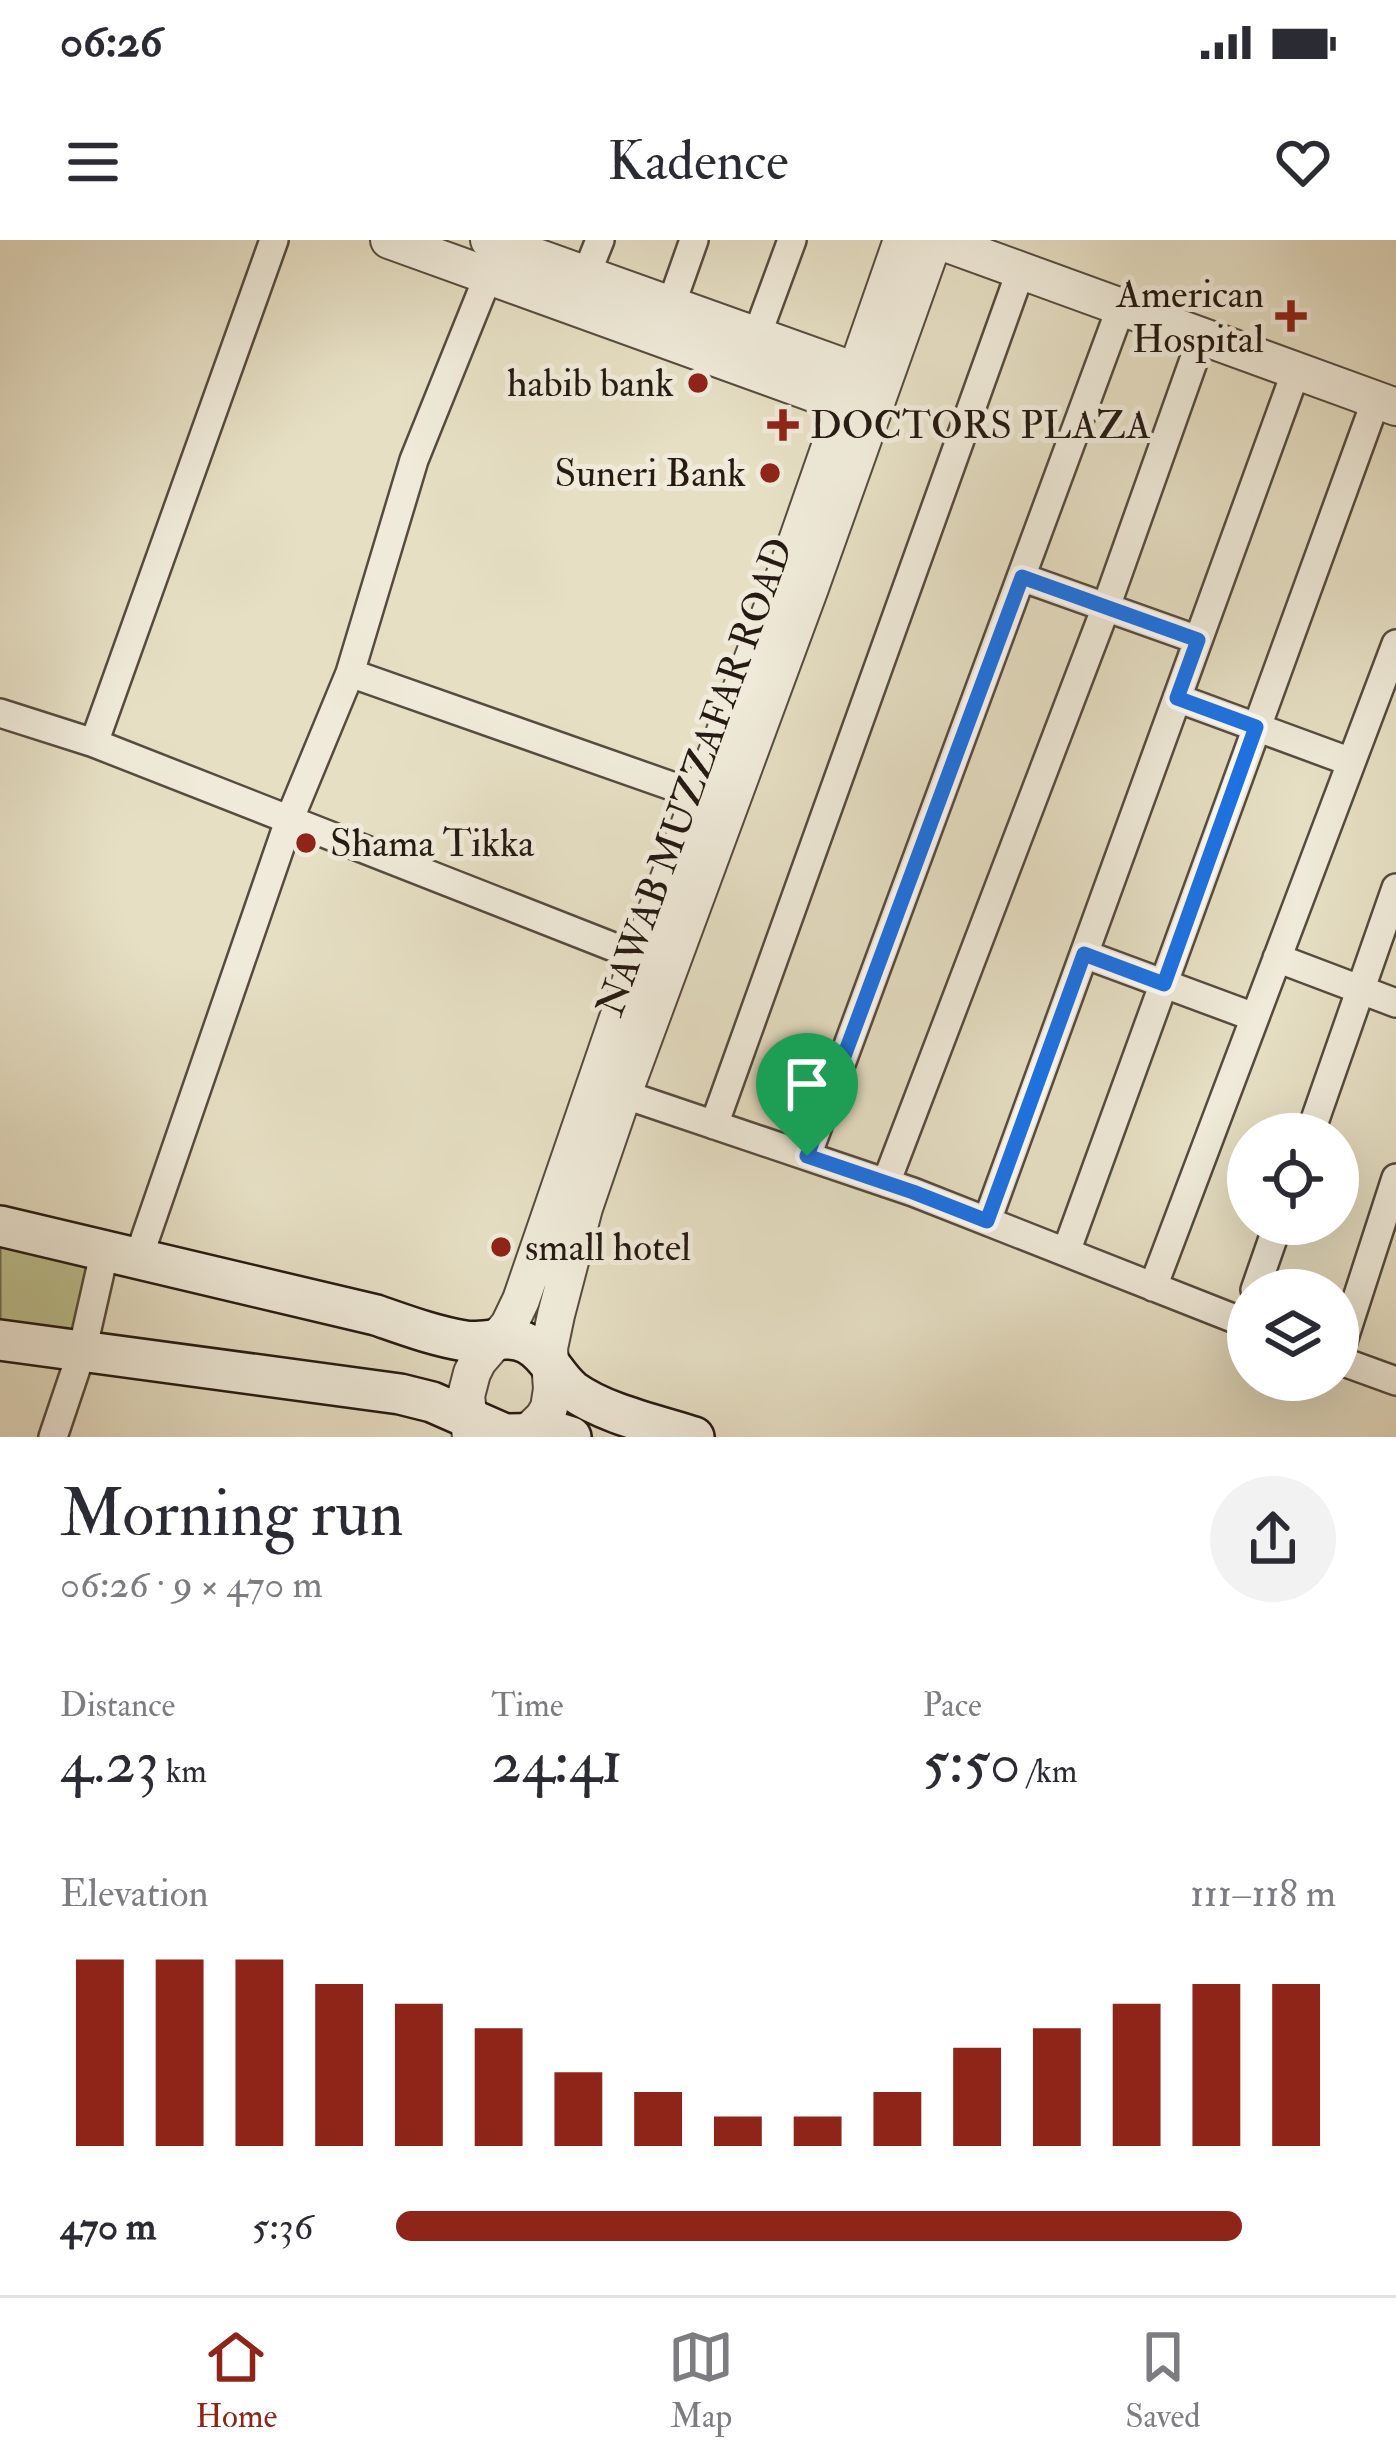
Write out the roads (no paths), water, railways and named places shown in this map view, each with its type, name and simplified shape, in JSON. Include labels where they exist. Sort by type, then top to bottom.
[{"type":"main road","points":[[0,1226],[376,1315],[470,1342],[503,1332],[550,1357],[571,1389],[582,1396],[694,1437]]},
{"type":"main road","points":[[0,1340],[400,1394],[432,1402],[469,1428],[571,1437]]},
{"type":"street","points":[[94,743],[274,240]]},
{"type":"street","points":[[389,240],[498,250],[586,275],[671,305],[751,352]]},
{"type":"street","points":[[586,275],[600,240]]},
{"type":"street","points":[[671,305],[694,240]]},
{"type":"street","points":[[751,352],[792,240]]},
{"type":"street","name":"NAWAB MUZZAFAR ROAD","points":[[550,1357],[584,1208],[864,393],[902,240]]},
{"type":"street","points":[[936,240],[1386,404],[1256,727],[1066,1252]]},
{"type":"street","name":"NAWAB MUZZAFAR ROAD","points":[[503,1332],[521,1300],[640,957],[789,564],[936,240]]},
{"type":"street","points":[[498,250],[864,393]]},
{"type":"street","points":[[53,1437],[82,1351],[350,673],[414,460],[498,250]]},
{"type":"street","points":[[714,1125],[1021,270]]},
{"type":"street","points":[[807,1156],[1121,307]]},
{"type":"street","points":[[886,1183],[1106,607],[1202,337]]},
{"type":"street","points":[[987,1221],[1296,371]]},
{"type":"street","points":[[1022,577],[1198,640]]},
{"type":"street","points":[[1153,1287],[1396,644]]},
{"type":"street","points":[[350,673],[700,796]]},
{"type":"street","points":[[1177,698],[1352,762]]},
{"type":"street","points":[[0,713],[94,743],[640,957]]},
{"type":"street","points":[[1317,1113],[1396,888]]},
{"type":"street","points":[[1084,954],[1254,1017]]},
{"type":"street","points":[[1277,958],[1396,1003]]},
{"type":"street","points":[[623,1094],[886,1183],[1227,1312]]},
{"type":"street","points":[[1359,1293],[1396,1178]]},
{"type":"street","points":[[469,1428],[466,1396],[472,1373],[503,1332]]},
{"type":"street","points":[[524,1436],[549,1408],[550,1357]]},
{"type":"street","points":[[1359,1367],[1396,1382]]},
{"type":"place","name":"American Hospital","points":[[1291,316]]},
{"type":"place","name":"habib bank","points":[[698,383]]},
{"type":"place","name":"DOCTORS PLAZA","points":[[783,425]]},
{"type":"place","name":"Suneri Bank","points":[[770,473]]},
{"type":"place","name":"Shama Tikka","points":[[306,843]]},
{"type":"place","name":"small hotel","points":[[501,1247]]}]
